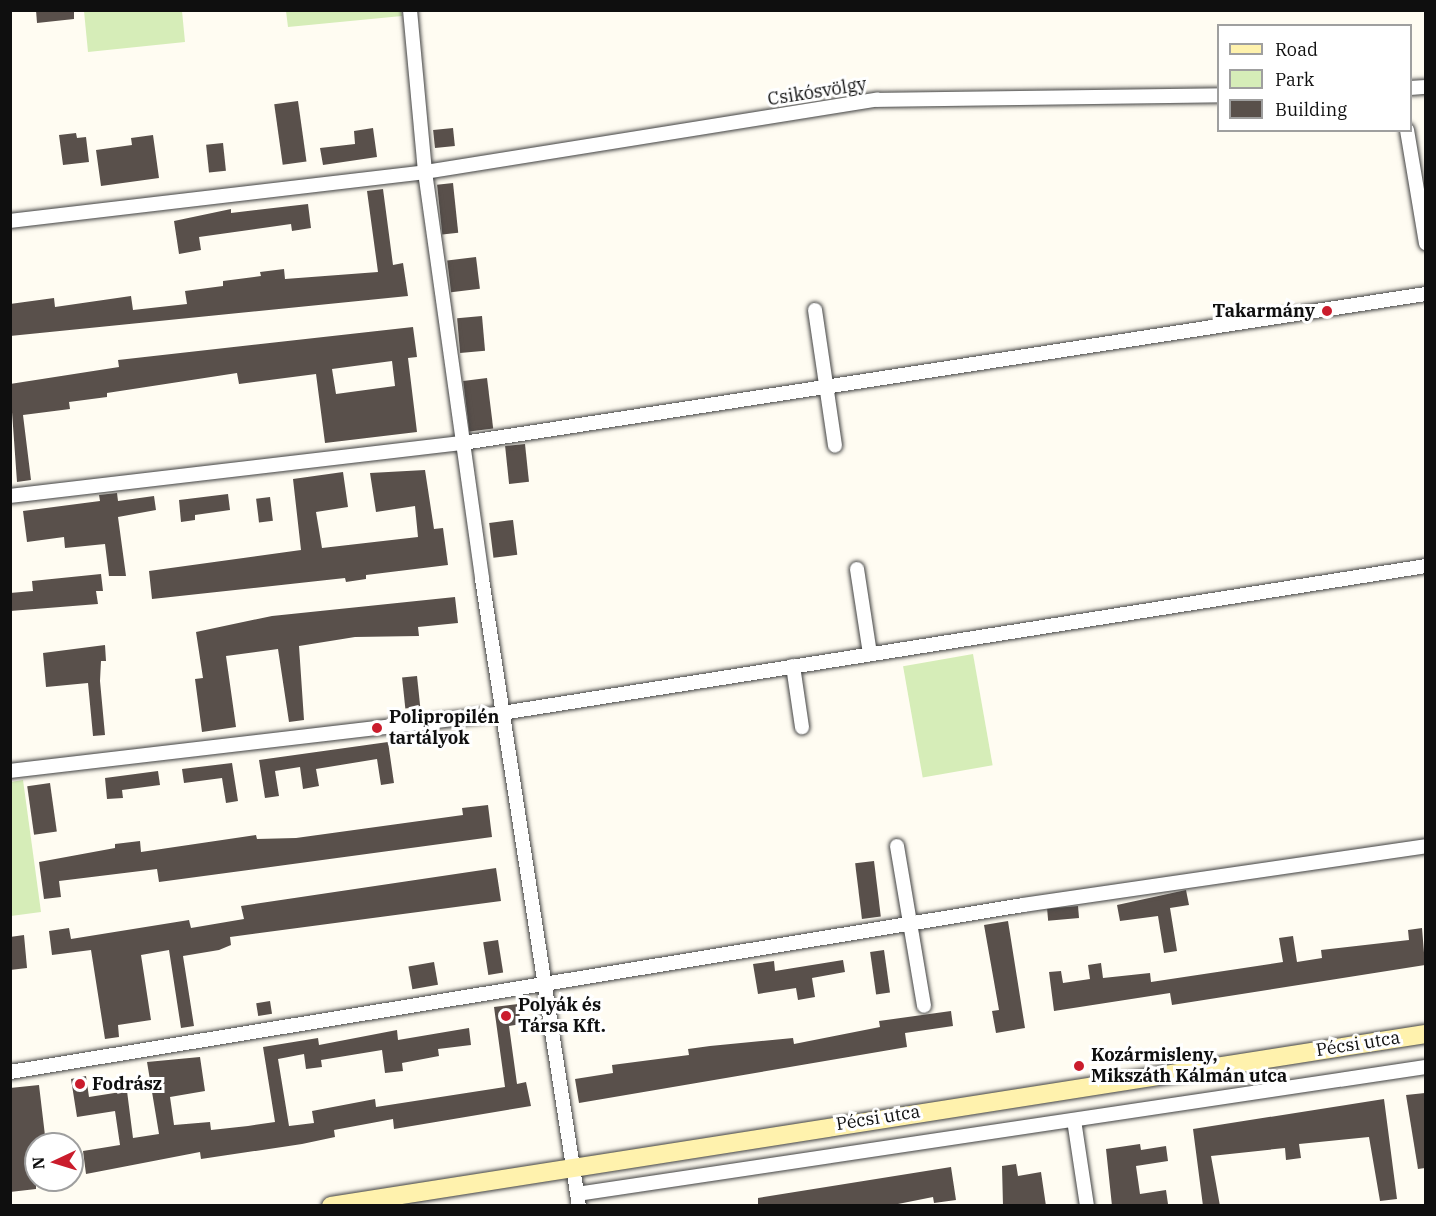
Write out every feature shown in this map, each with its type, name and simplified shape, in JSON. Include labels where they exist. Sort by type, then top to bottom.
[{"type":"main road","name":"Pécsi utca","points":[[331,1206],[572,1166],[1425,1034]]},
{"type":"street","points":[[410,10],[425,172],[463,443],[543,984],[578,1200],[1425,1066]]},
{"type":"street","name":"Csikósvölgy","points":[[10,221],[425,172],[877,100],[1217,95]]},
{"type":"street","points":[[1407,132],[1425,243]]},
{"type":"street","points":[[10,496],[463,443],[1425,294]]},
{"type":"street","points":[[815,310],[835,446]]},
{"type":"street","points":[[10,771],[502,713],[1425,566]]},
{"type":"street","points":[[857,569],[870,654]]},
{"type":"street","points":[[793,666],[802,727]]},
{"type":"street","points":[[897,846],[924,1006]]},
{"type":"street","points":[[10,1072],[910,924],[1425,846]]},
{"type":"street","points":[[1074,1120],[1087,1206]]},
{"type":"green space","points":[[401,10],[402,16],[288,27],[286,11]]},
{"type":"green space","points":[[84,11],[182,11],[185,42],[88,52]]},
{"type":"green space","points":[[973,654],[993,765],[923,778],[903,666]]},
{"type":"green space","points":[[23,780],[41,912],[11,916],[11,782]]},
{"type":"building","points":[[36,10],[74,10],[74,19],[37,23]]},
{"type":"building","points":[[298,101],[306,161],[283,165],[274,104]]},
{"type":"building","points":[[373,128],[377,157],[323,165],[320,148],[355,144],[354,131]]},
{"type":"building","points":[[453,128],[455,146],[435,148],[433,130]]},
{"type":"building","points":[[76,133],[77,138],[86,137],[89,162],[63,165],[59,135]]},
{"type":"building","points":[[153,135],[159,178],[101,186],[96,150],[132,145],[131,138]]},
{"type":"building","points":[[223,143],[226,171],[209,173],[206,145]]},
{"type":"building","points":[[453,183],[458,233],[442,234],[437,185]]},
{"type":"building","points":[[383,189],[393,265],[403,263],[408,296],[10,336],[10,304],[54,298],[55,307],[131,296],[133,310],[187,304],[185,291],[223,286],[223,281],[261,276],[260,272],[284,269],[285,279],[378,272],[367,191]]},
{"type":"building","points":[[308,204],[311,228],[292,231],[291,224],[199,237],[201,250],[179,254],[174,221],[231,209],[231,213]]},
{"type":"building","points":[[476,257],[480,289],[451,292],[447,261]]},
{"type":"building","points":[[482,316],[485,351],[460,353],[457,318]]},
{"type":"building","points":[[413,327],[417,357],[408,358],[417,432],[325,443],[316,374],[239,384],[237,373],[107,393],[107,397],[69,402],[70,409],[23,415],[31,480],[17,482],[10,384],[119,367],[118,360]],"holes":[[[392,361],[395,386],[336,394],[332,369]]]},
{"type":"building","points":[[487,378],[493,429],[469,432],[463,381]]},
{"type":"building","points":[[525,444],[529,482],[509,484],[505,446]]},
{"type":"building","points":[[425,470],[434,529],[443,528],[448,565],[366,575],[366,579],[346,582],[345,578],[152,599],[149,571],[301,550],[293,479],[343,472],[348,507],[316,512],[322,548],[418,537],[415,506],[376,512],[370,473]]},
{"type":"building","points":[[117,493],[118,501],[154,496],[156,510],[118,517],[126,576],[109,576],[105,544],[65,548],[64,537],[27,542],[23,511],[100,501],[99,495]]},
{"type":"building","points":[[228,494],[230,510],[195,515],[195,520],[181,522],[179,500]]},
{"type":"building","points":[[270,497],[273,521],[259,523],[256,499]]},
{"type":"building","points":[[513,520],[517,555],[493,558],[489,523]]},
{"type":"building","points":[[101,574],[103,591],[96,591],[98,604],[10,611],[10,593],[33,591],[32,581]]},
{"type":"building","points":[[455,597],[458,623],[418,627],[419,636],[355,637],[299,646],[304,720],[289,722],[278,649],[226,656],[236,727],[202,732],[195,679],[203,678],[196,632],[272,616]]},
{"type":"building","points":[[105,645],[106,661],[101,661],[100,681],[105,735],[93,736],[88,683],[46,687],[43,653]]},
{"type":"building","points":[[417,676],[420,707],[405,708],[402,678]]},
{"type":"building","points":[[388,742],[394,783],[381,785],[377,759],[316,769],[319,786],[303,789],[300,767],[275,771],[279,796],[265,798],[259,760]]},
{"type":"building","points":[[232,763],[238,801],[226,803],[222,778],[184,783],[182,769]]},
{"type":"building","points":[[158,771],[160,785],[122,790],[123,798],[107,799],[105,778]]},
{"type":"building","points":[[50,783],[57,832],[34,835],[27,786]]},
{"type":"building","points":[[488,805],[492,837],[159,882],[157,869],[59,881],[61,897],[44,899],[39,862],[115,848],[115,844],[140,841],[141,852],[256,835],[257,839],[296,838],[463,815],[462,808]]},
{"type":"building","points":[[874,861],[881,917],[862,919],[855,863]]},
{"type":"building","points":[[496,868],[501,901],[230,937],[231,945],[219,950],[183,956],[194,1026],[181,1028],[169,950],[141,955],[151,1020],[118,1025],[119,1037],[105,1039],[91,950],[52,955],[49,931],[69,928],[71,939],[189,920],[191,928],[244,919],[241,906]]},
{"type":"building","points":[[1186,890],[1189,905],[1170,908],[1177,951],[1164,953],[1158,916],[1120,921],[1117,905]]},
{"type":"building","points":[[1078,906],[1079,918],[1048,921],[1047,909]]},
{"type":"building","points":[[1008,921],[1025,1028],[996,1033],[992,1011],[999,1010],[984,925]]},
{"type":"building","points":[[1422,928],[1425,965],[1172,1005],[1170,993],[1054,1011],[1049,972],[1061,971],[1063,983],[1090,979],[1088,965],[1101,963],[1103,978],[1150,973],[1151,982],[1283,962],[1279,938],[1293,936],[1297,962],[1322,958],[1321,950],[1409,940],[1408,930]]},
{"type":"building","points":[[24,935],[27,968],[10,970],[10,937]]},
{"type":"building","points":[[498,940],[503,973],[488,975],[483,942]]},
{"type":"building","points":[[884,950],[890,993],[876,995],[870,952]]},
{"type":"building","points":[[843,960],[845,972],[812,978],[815,997],[798,1000],[796,988],[758,994],[753,964],[774,961],[775,971]]},
{"type":"building","points":[[434,962],[438,985],[412,989],[408,967]]},
{"type":"building","points":[[270,1001],[272,1014],[258,1016],[256,1003]]},
{"type":"building","points":[[518,1004],[521,1024],[509,1026],[517,1084],[526,1082],[531,1106],[394,1129],[393,1119],[334,1130],[335,1137],[302,1144],[201,1159],[200,1152],[86,1174],[84,1151],[120,1145],[115,1111],[77,1117],[71,1079],[86,1076],[89,1097],[127,1091],[133,1138],[159,1134],[147,1062],[200,1057],[205,1091],[170,1097],[174,1125],[210,1122],[211,1130],[248,1126],[275,1122],[263,1047],[318,1038],[319,1045],[397,1030],[398,1040],[469,1028],[471,1045],[438,1049],[439,1056],[402,1063],[403,1071],[385,1073],[382,1050],[321,1060],[322,1067],[306,1069],[304,1054],[278,1059],[289,1126],[314,1123],[312,1111],[375,1099],[376,1107],[505,1087],[494,1007]]},
{"type":"building","points":[[951,1011],[953,1026],[905,1033],[907,1047],[579,1103],[575,1079],[613,1073],[612,1065],[689,1055],[688,1049],[710,1046],[793,1038],[794,1044],[880,1027],[879,1021]]},
{"type":"building","points":[[39,1085],[45,1132],[24,1132],[24,1190],[10,1192],[10,1088]]},
{"type":"building","points":[[1425,1093],[1425,1168],[1418,1169],[1406,1095]]},
{"type":"building","points":[[1384,1099],[1397,1199],[1380,1201],[1369,1137],[1299,1144],[1301,1158],[1286,1160],[1285,1148],[1211,1156],[1220,1206],[1203,1206],[1193,1129]]},
{"type":"building","points":[[1140,1144],[1141,1150],[1166,1146],[1168,1161],[1136,1166],[1140,1194],[1166,1190],[1168,1204],[1112,1206],[1106,1149]]},
{"type":"building","points":[[1016,1164],[1018,1176],[1041,1172],[1046,1206],[1003,1206],[1002,1166]]},
{"type":"building","points":[[951,1167],[956,1200],[934,1203],[933,1197],[888,1206],[758,1206],[758,1198]]},
{"type":"place","name":"Takarmány","points":[[1327,311]]},
{"type":"place","name":"Polipropilén tartályok","points":[[377,728]]},
{"type":"place","name":"Polyák és Társa Kft.","points":[[506,1016]]},
{"type":"place","name":"Kozármisleny, Mikszáth Kálmán utca","points":[[1079,1066]]},
{"type":"place","name":"Fodrász","points":[[80,1084]]}]
